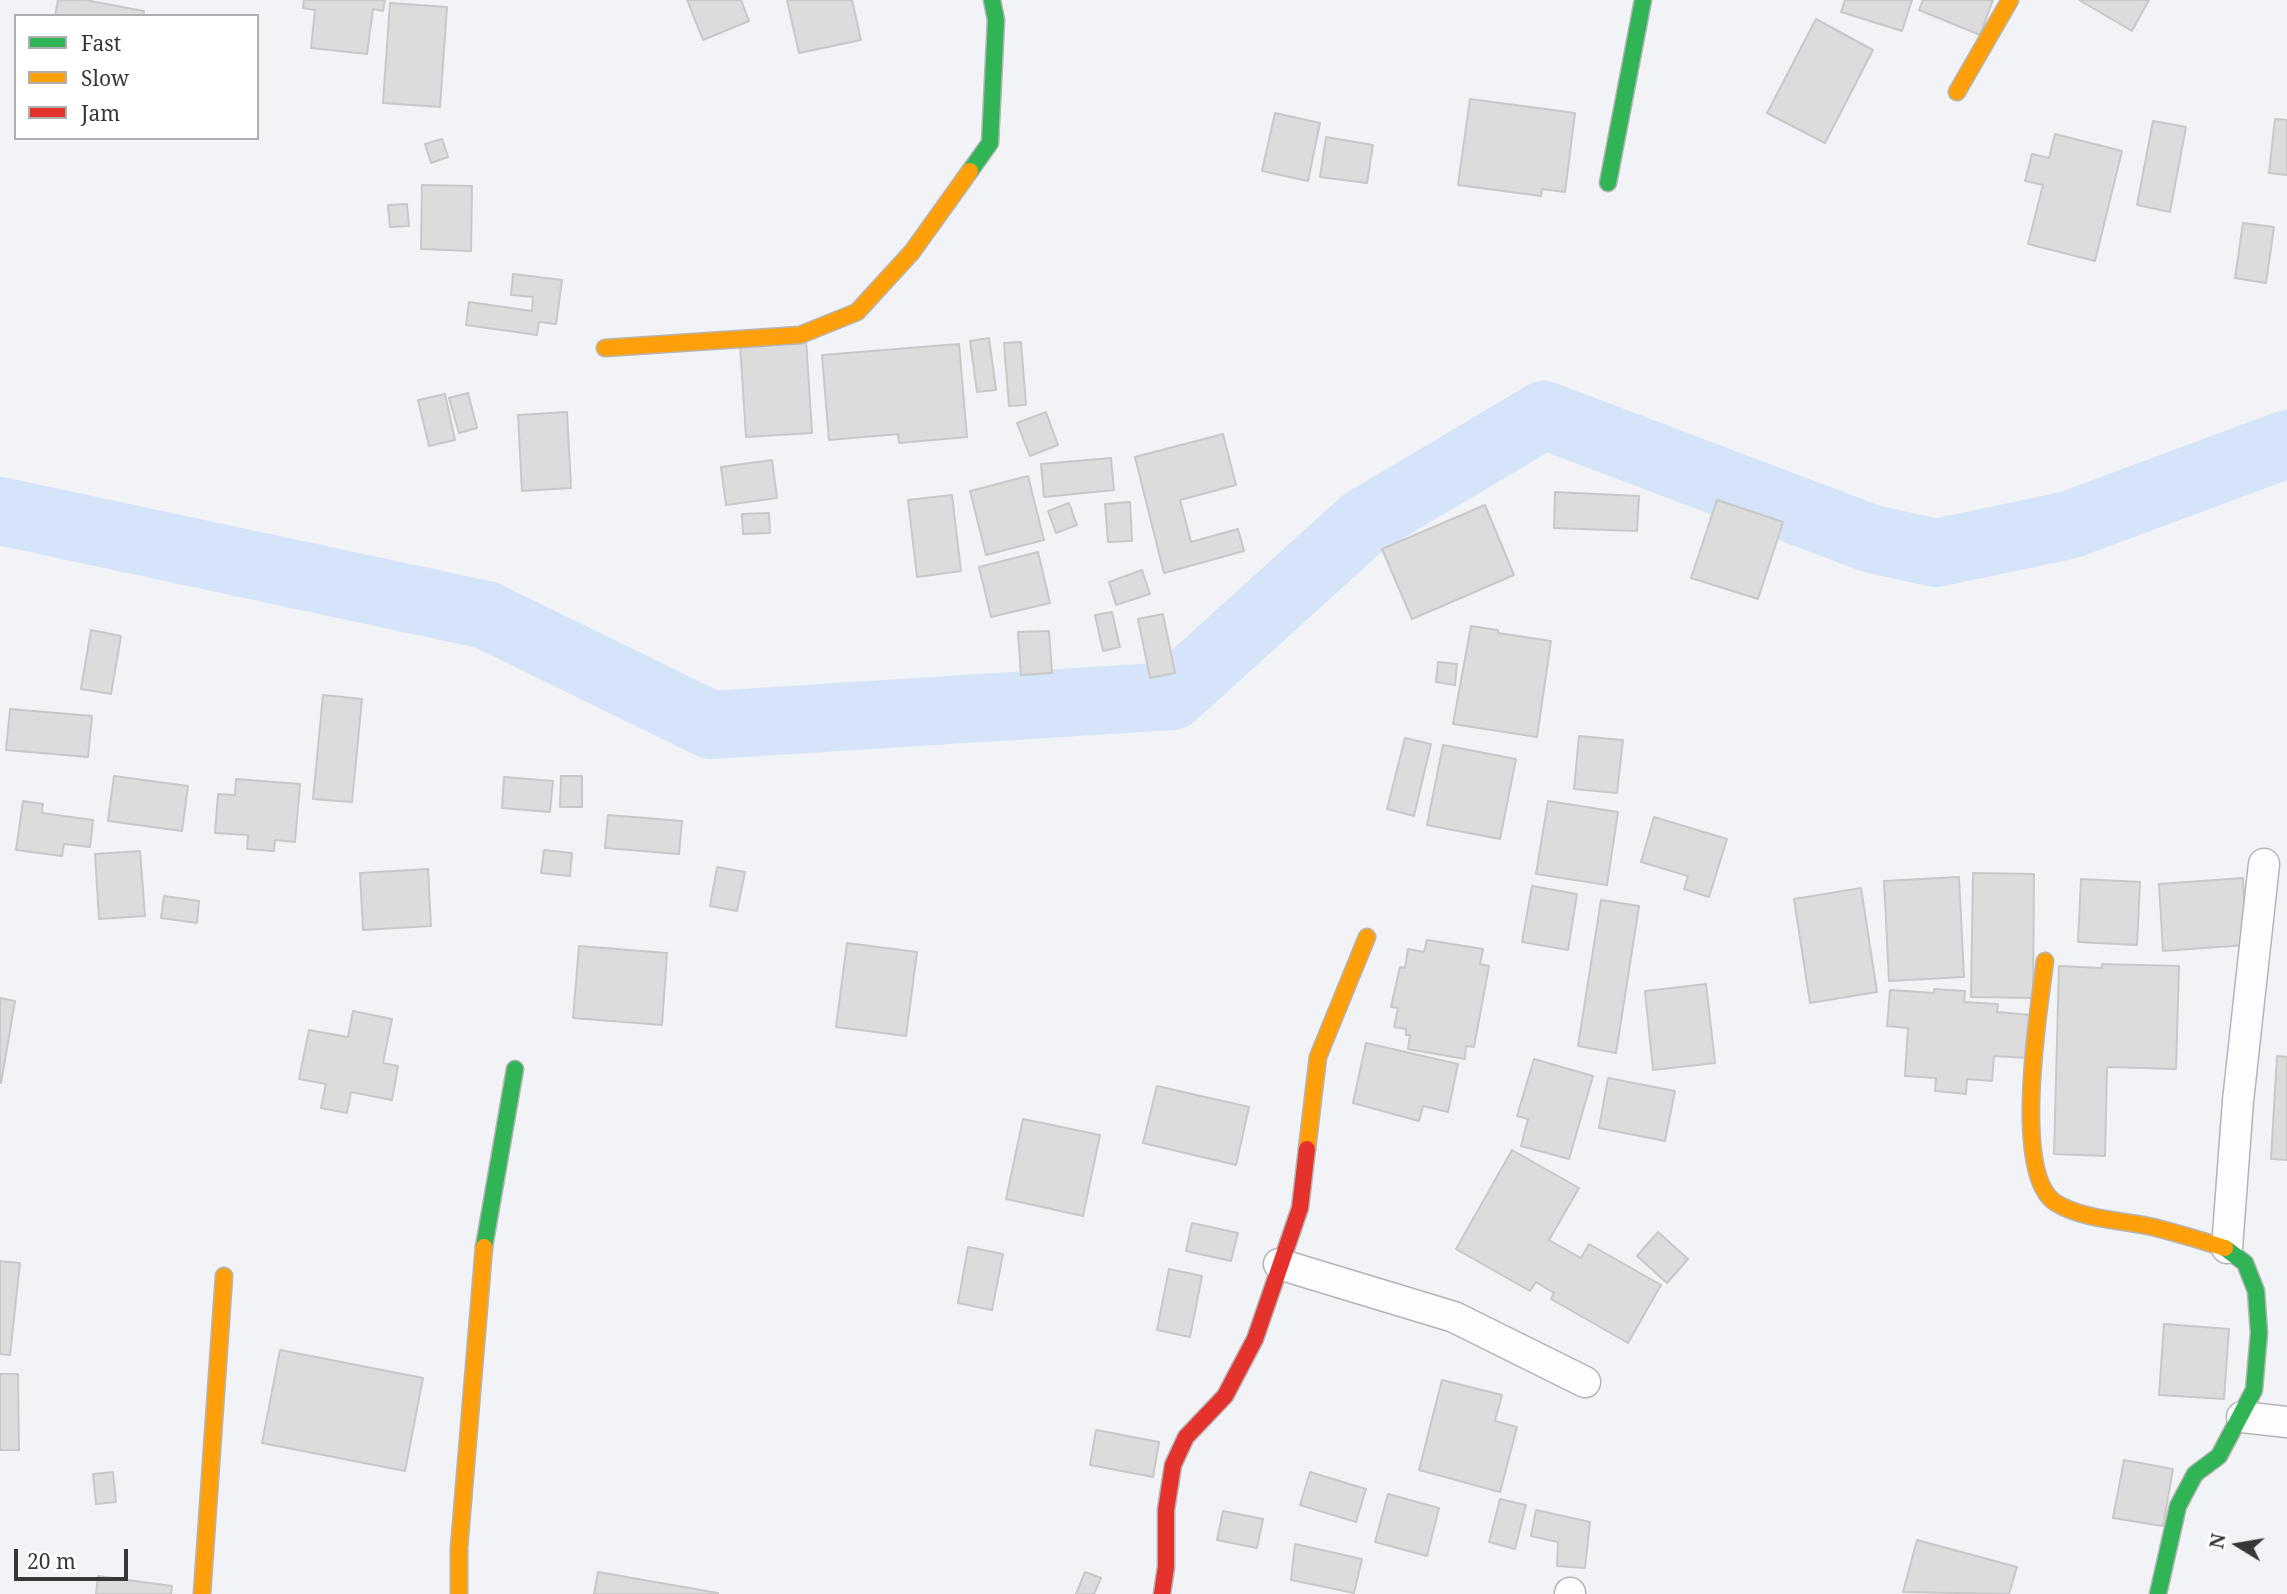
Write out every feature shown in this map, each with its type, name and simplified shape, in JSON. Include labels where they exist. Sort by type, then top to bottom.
[{"type":"street","points":[[606,348],[800,335],[857,312],[912,252],[990,143],[996,20],[992,0]]},
{"type":"street","points":[[1608,183],[1643,0]]},
{"type":"street","points":[[1957,92],[2010,0]]},
{"type":"street","points":[[2227,1248],[2238,1101],[2264,864]]},
{"type":"street","points":[[1162,1594],[1166,1567],[1166,1510],[1173,1465],[1186,1437],[1225,1396],[1255,1339],[1300,1208],[1318,1057],[1367,937]]},
{"type":"street","points":[[2045,961],[2033,1053],[2031,1147],[2037,1179],[2053,1202],[2072,1211],[2152,1227],[2227,1248],[2245,1263],[2256,1291],[2259,1333],[2254,1390],[2219,1456],[2195,1474],[2178,1506],[2158,1594]]},
{"type":"street","points":[[459,1594],[459,1548],[484,1242],[515,1069]]},
{"type":"street","points":[[1279,1264],[1454,1317],[1585,1382]]},
{"type":"street","points":[[202,1594],[224,1276]]},
{"type":"street","points":[[2242,1417],[2287,1422]]},
{"type":"building","points":[[58,0],[85,0],[144,11],[143,14],[55,14]]},
{"type":"building","points":[[304,0],[385,0],[383,11],[373,9],[367,54],[311,48],[315,10],[303,8]]},
{"type":"building","points":[[687,0],[741,0],[749,21],[703,40]]},
{"type":"building","points":[[787,0],[852,0],[861,40],[799,53]]},
{"type":"building","points":[[1845,0],[1912,0],[1902,31],[1841,12]]},
{"type":"building","points":[[1923,0],[1993,0],[1980,35],[1919,10]]},
{"type":"building","points":[[2079,0],[2149,0],[2132,31]]},
{"type":"building","points":[[390,3],[447,7],[440,107],[383,103]]},
{"type":"building","points":[[1816,19],[1873,50],[1825,143],[1767,113]]},
{"type":"building","points":[[1470,99],[1575,113],[1565,192],[1542,189],[1541,196],[1458,185]]},
{"type":"building","points":[[1275,113],[1320,123],[1308,181],[1262,171]]},
{"type":"building","points":[[2275,119],[2287,120],[2287,175],[2269,173]]},
{"type":"building","points":[[2153,121],[2186,127],[2170,212],[2137,205]]},
{"type":"building","points":[[2055,134],[2122,151],[2095,261],[2028,244],[2043,185],[2025,181],[2032,154],[2049,158]]},
{"type":"building","points":[[1326,137],[1373,145],[1367,183],[1320,177]]},
{"type":"building","points":[[442,139],[448,157],[431,163],[425,144]]},
{"type":"building","points":[[422,185],[472,186],[471,251],[421,249]]},
{"type":"building","points":[[407,204],[409,226],[390,227],[388,205]]},
{"type":"building","points":[[2243,223],[2274,227],[2266,283],[2235,278]]},
{"type":"building","points":[[513,274],[562,280],[556,324],[539,322],[537,335],[466,325],[469,302],[532,311],[533,297],[511,295]]},
{"type":"building","points":[[989,338],[996,390],[977,392],[970,341]]},
{"type":"building","points":[[806,339],[812,433],[746,437],[740,344]]},
{"type":"building","points":[[1021,342],[1026,405],[1009,406],[1004,343]]},
{"type":"building","points":[[959,344],[967,437],[899,443],[898,434],[829,440],[822,355]]},
{"type":"building","points":[[468,393],[477,428],[459,433],[449,398]]},
{"type":"building","points":[[445,394],[455,440],[429,446],[418,400]]},
{"type":"building","points":[[567,412],[571,488],[522,491],[518,415]]},
{"type":"building","points":[[1046,412],[1058,445],[1030,456],[1017,423]]},
{"type":"building","points":[[1223,434],[1236,485],[1180,500],[1191,542],[1238,529],[1244,551],[1164,573],[1135,457]]},
{"type":"building","points":[[1111,458],[1114,490],[1044,497],[1041,464]]},
{"type":"building","points":[[772,460],[777,498],[726,505],[721,467]]},
{"type":"building","points":[[1028,476],[1044,540],[986,555],[970,491]]},
{"type":"building","points":[[1555,492],[1639,496],[1637,531],[1554,528]]},
{"type":"building","points":[[952,495],[961,571],[917,577],[908,500]]},
{"type":"building","points":[[1717,500],[1783,522],[1758,599],[1691,578]]},
{"type":"building","points":[[1130,502],[1132,541],[1108,542],[1105,504]]},
{"type":"building","points":[[1069,503],[1077,525],[1056,533],[1048,511]]},
{"type":"building","points":[[1485,505],[1514,575],[1412,619],[1382,549]]},
{"type":"building","points":[[769,513],[770,533],[743,534],[742,514]]},
{"type":"building","points":[[1038,552],[1050,603],[991,617],[979,567]]},
{"type":"building","points":[[1142,570],[1150,594],[1116,605],[1109,582]]},
{"type":"building","points":[[1112,612],[1120,647],[1103,651],[1095,615]]},
{"type":"building","points":[[1163,614],[1175,673],[1150,678],[1138,619]]},
{"type":"building","points":[[1471,626],[1551,641],[1537,737],[1453,724]]},
{"type":"building","points":[[91,630],[121,636],[111,694],[81,689]]},
{"type":"building","points":[[1049,631],[1052,673],[1021,675],[1018,632]]},
{"type":"building","points":[[1438,662],[1457,664],[1455,685],[1436,682]]},
{"type":"building","points":[[323,695],[362,699],[352,802],[313,799]]},
{"type":"building","points":[[10,709],[92,716],[88,757],[6,750]]},
{"type":"building","points":[[1579,736],[1623,740],[1617,793],[1574,789]]},
{"type":"building","points":[[1405,738],[1431,744],[1414,816],[1387,809]]},
{"type":"building","points":[[1443,745],[1516,759],[1500,839],[1427,825]]},
{"type":"building","points":[[114,776],[188,786],[182,831],[108,821]]},
{"type":"building","points":[[561,776],[582,776],[582,807],[560,807]]},
{"type":"building","points":[[504,777],[553,781],[550,812],[502,808]]},
{"type":"building","points":[[236,779],[300,784],[295,842],[275,840],[274,851],[247,849],[248,835],[215,833],[218,794],[235,795]]},
{"type":"building","points":[[23,801],[43,804],[42,813],[93,820],[90,847],[64,844],[62,856],[16,850]]},
{"type":"building","points":[[1548,801],[1618,812],[1607,885],[1536,874]]},
{"type":"building","points":[[608,815],[682,821],[679,854],[605,848]]},
{"type":"building","points":[[1654,817],[1727,839],[1709,897],[1684,889],[1688,876],[1641,862]]},
{"type":"building","points":[[544,850],[572,853],[570,876],[541,873]]},
{"type":"building","points":[[140,851],[145,916],[99,919],[95,854]]},
{"type":"building","points":[[717,867],[745,872],[737,911],[710,906]]},
{"type":"building","points":[[428,869],[431,926],[363,930],[360,873]]},
{"type":"building","points":[[1973,873],[2034,874],[2033,998],[1971,997]]},
{"type":"building","points":[[1959,877],[1964,977],[1889,981],[1884,881]]},
{"type":"building","points":[[2243,878],[2246,945],[2163,951],[2159,884]]},
{"type":"building","points":[[2081,879],[2140,882],[2137,945],[2078,942]]},
{"type":"building","points":[[1532,886],[1577,894],[1568,950],[1522,942]]},
{"type":"building","points":[[1861,888],[1877,992],[1810,1003],[1794,899]]},
{"type":"building","points":[[164,896],[199,901],[197,923],[161,918]]},
{"type":"building","points":[[1601,900],[1639,906],[1616,1053],[1578,1046]]},
{"type":"building","points":[[1427,940],[1483,949],[1480,964],[1489,966],[1474,1047],[1466,1046],[1465,1059],[1408,1049],[1410,1035],[1406,1035],[1406,1029],[1394,1027],[1398,1008],[1391,1007],[1400,967],[1405,968],[1408,949],[1424,952]]},
{"type":"building","points":[[847,943],[917,952],[906,1036],[836,1027]]},
{"type":"building","points":[[579,946],[667,953],[662,1025],[573,1018]]},
{"type":"building","points":[[2102,964],[2179,966],[2176,1069],[2107,1067],[2105,1156],[2054,1154],[2059,966],[2102,968]]},
{"type":"building","points":[[1706,984],[1715,1063],[1653,1070],[1645,991]]},
{"type":"building","points":[[1934,989],[1965,991],[1964,1002],[1998,1004],[1997,1012],[2031,1015],[2028,1058],[1994,1056],[1992,1081],[1967,1079],[1966,1094],[1935,1091],[1936,1078],[1905,1076],[1908,1028],[1887,1026],[1890,990],[1934,993]]},
{"type":"building","points":[[0,998],[15,1001],[1,1083],[0,1082]]},
{"type":"building","points":[[353,1011],[392,1019],[383,1063],[398,1066],[392,1100],[351,1092],[347,1113],[321,1108],[326,1084],[299,1079],[309,1030],[348,1037]]},
{"type":"building","points":[[1366,1043],[1458,1064],[1448,1112],[1423,1106],[1419,1121],[1353,1103]]},
{"type":"building","points":[[2277,1056],[2287,1057],[2287,1160],[2271,1159]]},
{"type":"building","points":[[1534,1059],[1593,1076],[1569,1159],[1521,1146],[1528,1119],[1517,1116]]},
{"type":"building","points":[[1608,1078],[1675,1091],[1665,1141],[1599,1128]]},
{"type":"building","points":[[1157,1086],[1249,1107],[1236,1165],[1143,1143]]},
{"type":"building","points":[[1023,1119],[1100,1135],[1083,1216],[1006,1199]]},
{"type":"building","points":[[1512,1150],[1579,1188],[1549,1240],[1581,1258],[1589,1244],[1661,1285],[1628,1343],[1551,1299],[1554,1293],[1536,1282],[1530,1291],[1456,1249]]},
{"type":"building","points":[[1192,1223],[1238,1233],[1231,1261],[1186,1251]]},
{"type":"building","points":[[1658,1232],[1688,1259],[1667,1283],[1637,1256]]},
{"type":"building","points":[[968,1247],[1003,1254],[992,1310],[958,1303]]},
{"type":"building","points":[[0,1261],[20,1263],[10,1355],[0,1354]]},
{"type":"building","points":[[1169,1269],[1202,1276],[1190,1337],[1157,1330]]},
{"type":"building","points":[[2164,1324],[2229,1329],[2224,1399],[2159,1395]]},
{"type":"building","points":[[280,1350],[423,1378],[405,1471],[262,1443]]},
{"type":"building","points":[[0,1374],[18,1374],[19,1450],[0,1450]]},
{"type":"building","points":[[1442,1380],[1502,1395],[1495,1421],[1517,1427],[1500,1492],[1419,1470]]},
{"type":"building","points":[[1096,1430],[1159,1442],[1153,1477],[1090,1465]]},
{"type":"building","points":[[2124,1460],[2173,1469],[2163,1526],[2113,1518]]},
{"type":"building","points":[[113,1472],[116,1502],[96,1504],[93,1474]]},
{"type":"building","points":[[1310,1472],[1366,1489],[1356,1522],[1300,1505]]},
{"type":"building","points":[[1388,1494],[1439,1508],[1427,1556],[1375,1542]]},
{"type":"building","points":[[1500,1499],[1526,1505],[1515,1549],[1489,1542]]},
{"type":"building","points":[[1536,1510],[1590,1522],[1585,1568],[1557,1566],[1558,1542],[1531,1536]]},
{"type":"building","points":[[1223,1511],[1263,1519],[1257,1548],[1217,1540]]},
{"type":"building","points":[[1917,1540],[2017,1567],[2009,1594],[1903,1592]]},
{"type":"building","points":[[1295,1544],[1362,1559],[1354,1593],[1291,1580]]},
{"type":"building","points":[[598,1572],[718,1593],[718,1594],[594,1594]]},
{"type":"building","points":[[1085,1572],[1101,1578],[1094,1594],[1076,1594]]},
{"type":"building","points":[[98,1576],[172,1586],[171,1594],[96,1594]]},
{"type":"waterway","points":[[0,511],[486,615],[711,725],[1172,696],[1364,522],[1544,415],[1872,539],[1936,553],[2069,525],[2287,444]]},
{"type":"traffic: fast","points":[[970,171],[990,143],[996,20],[992,0]]},
{"type":"traffic: fast","points":[[1608,183],[1643,0]]},
{"type":"traffic: fast","points":[[484,1247],[515,1069]]},
{"type":"traffic: fast","points":[[2158,1594],[2178,1506],[2195,1474],[2219,1456],[2254,1390],[2259,1333],[2256,1291],[2245,1263],[2225,1248]]},
{"type":"traffic: slow","points":[[1957,92],[2010,0]]},
{"type":"traffic: slow","points":[[605,348],[800,335],[857,312],[912,252],[970,171]]},
{"type":"traffic: slow","points":[[1307,1149],[1318,1057],[1367,937]]},
{"type":"traffic: slow","points":[[2045,961],[2031,1090],[2034,1160],[2042,1187],[2056,1203],[2077,1212],[2158,1228],[2225,1248]]},
{"type":"traffic: slow","points":[[459,1594],[459,1548],[484,1247]]},
{"type":"traffic: slow","points":[[202,1594],[224,1276]]},
{"type":"traffic: jam","points":[[1162,1594],[1166,1567],[1166,1510],[1173,1465],[1186,1437],[1225,1396],[1255,1339],[1300,1208],[1307,1149]]}]
